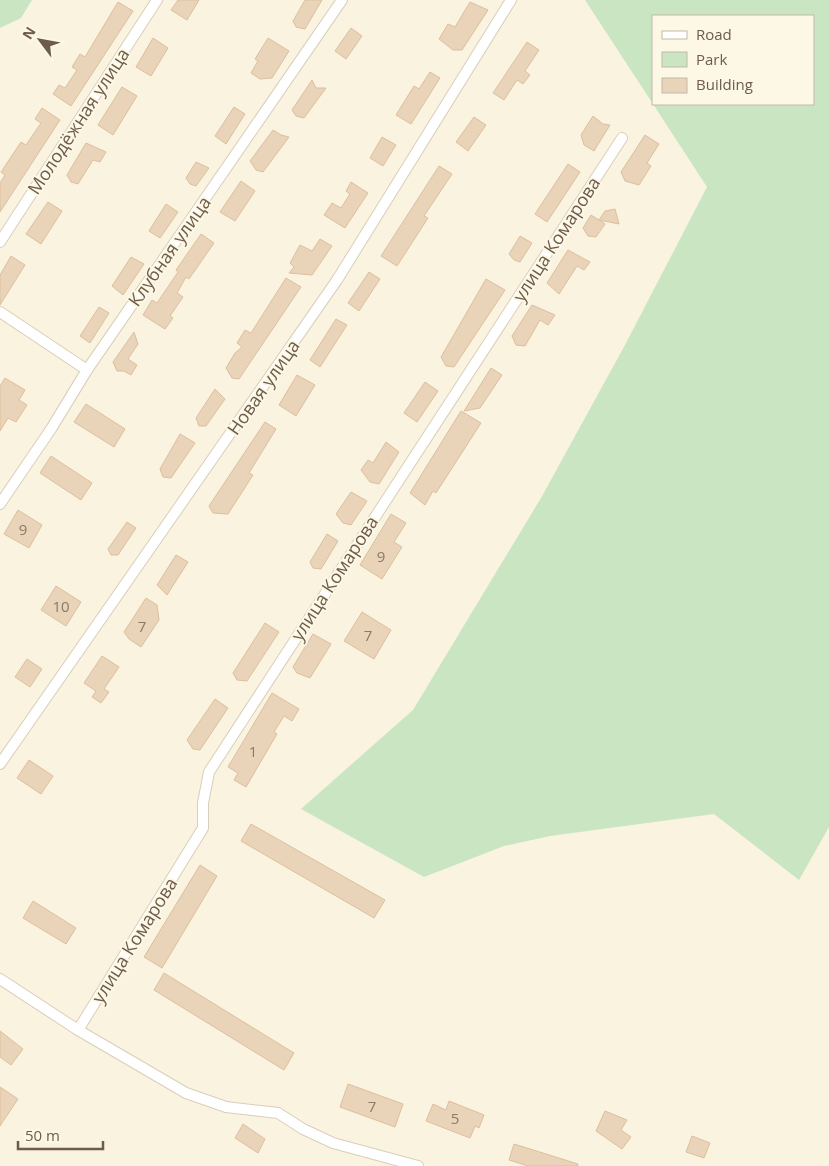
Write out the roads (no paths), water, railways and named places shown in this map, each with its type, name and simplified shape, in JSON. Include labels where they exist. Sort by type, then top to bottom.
[{"type":"street","name":"Молодёжная улица","points":[[0,242],[157,0]]},
{"type":"street","name":"Клубная улица","points":[[0,504],[51,429],[87,370],[342,0]]},
{"type":"street","name":"Новая улица","points":[[0,764],[337,280],[511,0]]},
{"type":"street","name":"улица Комарова","points":[[78,1030],[203,828],[202,803],[208,772],[622,138]]},
{"type":"street","points":[[0,312],[87,370]]},
{"type":"street","points":[[0,979],[78,1030],[186,1093],[226,1107],[278,1113],[303,1129],[334,1143],[418,1166]]}]
